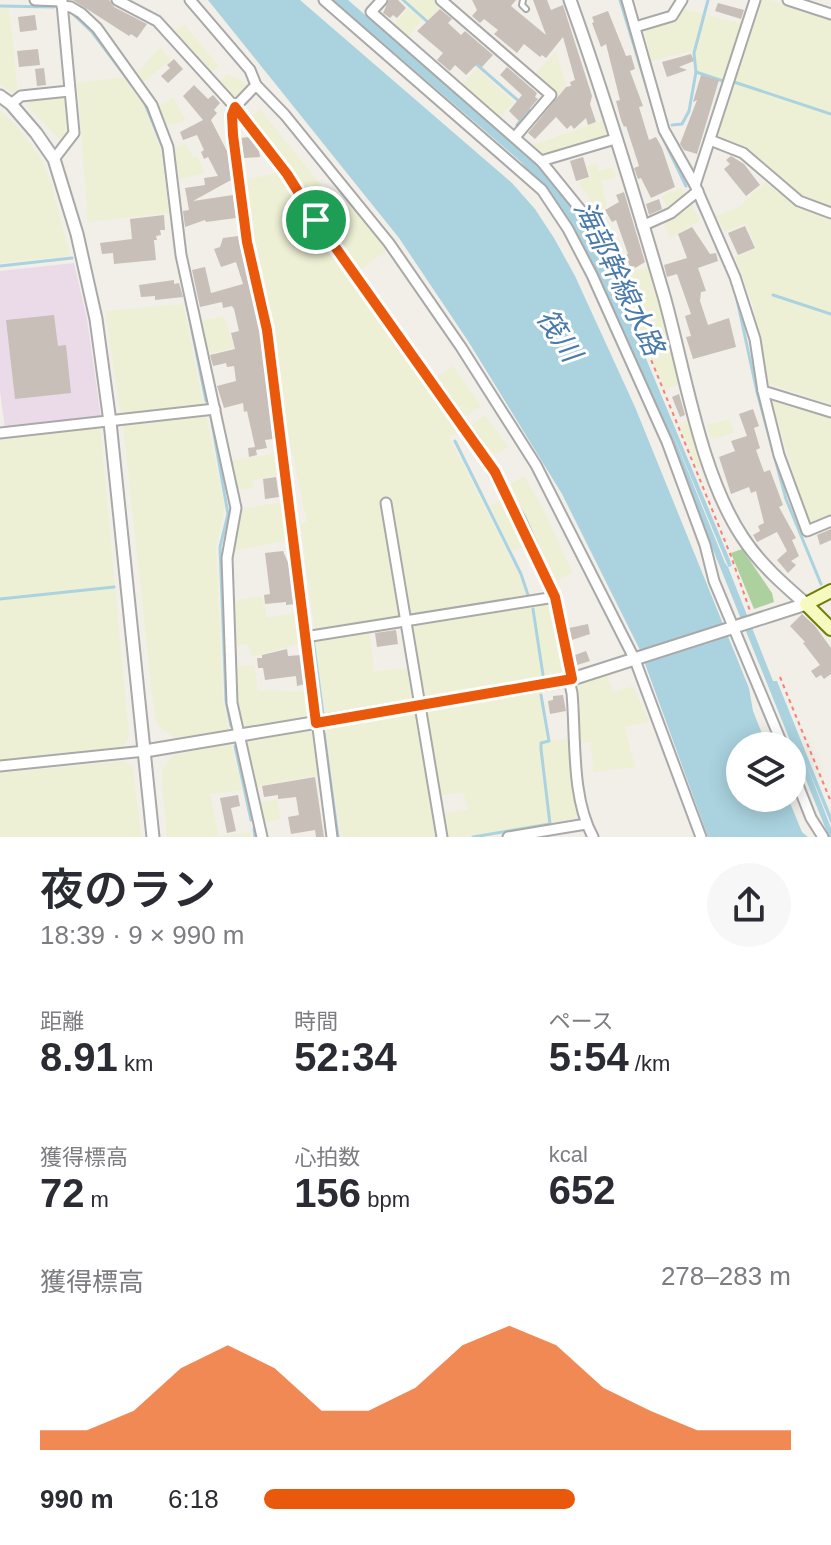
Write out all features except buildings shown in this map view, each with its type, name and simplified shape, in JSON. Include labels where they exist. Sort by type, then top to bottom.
[{"type":"main road","points":[[831,591],[806,604],[831,629]]},
{"type":"street","points":[[35,0],[62,2],[81,13],[97,28],[152,105],[168,147],[181,255],[236,508],[227,558],[232,703],[262,837]]},
{"type":"street","points":[[117,0],[157,21],[235,107],[287,174],[316,220],[477,444],[520,519],[555,597],[572,693],[579,796],[586,824],[593,837]]},
{"type":"street","points":[[190,0],[250,70],[256,85],[285,115],[389,243],[461,347],[536,465],[635,660],[701,837]]},
{"type":"street","points":[[324,0],[542,190],[568,229],[667,442],[705,545],[714,581],[736,624],[778,732]]},
{"type":"street","points":[[382,0],[371,12],[541,161],[584,214]]},
{"type":"street","points":[[441,0],[551,95],[515,137]]},
{"type":"street","points":[[570,0],[595,70],[642,226],[712,476],[726,509],[744,539],[775,577],[806,604]]},
{"type":"street","points":[[627,0],[664,130],[696,188],[735,277],[755,339],[763,391],[779,455],[807,531],[831,521]]},
{"type":"street","points":[[635,27],[672,16],[682,0]]},
{"type":"street","points":[[642,226],[671,213],[696,188],[755,0]]},
{"type":"street","points":[[788,0],[831,14]]},
{"type":"street","points":[[54,159],[74,133],[62,2]]},
{"type":"street","points":[[256,85],[235,107],[232,115],[233,135],[247,242],[267,330],[332,837]]},
{"type":"street","points":[[11,104],[21,96],[69,91]]},
{"type":"street","points":[[0,96],[36,133],[54,159],[77,234],[96,319],[110,422],[153,837]]},
{"type":"street","points":[[541,161],[615,139]]},
{"type":"street","points":[[710,140],[743,153],[799,201],[831,213]]},
{"type":"street","points":[[763,391],[831,412]]},
{"type":"street","points":[[0,433],[215,409]]},
{"type":"street","points":[[386,503],[442,837]]},
{"type":"street","points":[[305,637],[555,597]]},
{"type":"street","points":[[0,766],[145,751],[570,679],[806,604]]},
{"type":"street","points":[[806,805],[823,837]]},
{"type":"street","points":[[508,837],[586,824]]},
{"type":"lane","points":[[523,0],[522,5],[526,9]]},
{"type":"path","points":[[584,214],[652,362],[731,556],[753,619]]},
{"type":"path","points":[[780,677],[831,802]]},
{"type":"shaded area","points":[[74,263],[87,319],[101,418],[5,429],[0,391],[0,271]]},
{"type":"green space","points":[[405,0],[434,0],[441,6],[428,21]]},
{"type":"green space","points":[[760,0],[770,0],[831,20],[831,206],[794,192],[750,151],[718,136],[716,132]]},
{"type":"green space","points":[[0,8],[9,8],[18,91],[11,93],[0,84]]},
{"type":"green space","points":[[408,8],[422,20],[408,37],[394,25]]},
{"type":"green space","points":[[685,9],[744,24],[725,81],[696,70],[696,50],[651,61],[645,32],[650,27],[677,19]]},
{"type":"green space","points":[[184,24],[219,66],[210,73],[173,32]]},
{"type":"green space","points":[[160,47],[171,60],[142,83],[135,75]]},
{"type":"green space","points":[[556,51],[566,85],[559,94],[535,74]]},
{"type":"green space","points":[[477,68],[514,102],[500,117],[462,84]]},
{"type":"green space","points":[[227,74],[239,79],[248,88],[234,102],[217,82]]},
{"type":"green space","points":[[123,77],[143,103],[161,150],[169,213],[88,222],[77,83]]},
{"type":"green space","points":[[64,96],[67,130],[61,141],[26,105],[35,99]]},
{"type":"green space","points":[[173,97],[186,120],[165,124],[158,106]]},
{"type":"green space","points":[[261,110],[340,209],[353,202],[389,249],[356,273],[248,118]]},
{"type":"green space","points":[[0,111],[15,124],[40,157],[51,183],[70,256],[0,263]]},
{"type":"green space","points":[[604,120],[607,131],[603,137],[550,155],[533,145]]},
{"type":"green space","points":[[186,143],[205,173],[181,179],[175,176],[172,149]]},
{"type":"green space","points":[[596,163],[599,171],[612,167],[616,177],[601,181],[607,207],[600,210],[611,236],[601,240],[588,214],[596,208],[578,182],[591,177],[587,166]]},
{"type":"green space","points":[[281,172],[462,430],[449,437],[520,577],[526,597],[315,632],[300,523],[307,522],[288,434],[283,433],[270,326],[251,243],[244,180]]},
{"type":"green space","points":[[766,182],[798,207],[831,220],[831,405],[767,383],[753,306],[735,257],[756,248],[746,223],[725,232],[716,216],[737,208]]},
{"type":"green space","points":[[681,188],[686,196],[668,211],[662,196]]},
{"type":"green space","points":[[692,205],[700,221],[670,238],[664,224]]},
{"type":"green space","points":[[621,256],[628,273],[649,267],[682,382],[665,390],[609,260]]},
{"type":"green space","points":[[183,304],[204,407],[121,417],[105,311]]},
{"type":"green space","points":[[224,316],[234,348],[206,354],[199,321]]},
{"type":"green space","points":[[453,366],[481,406],[463,419],[434,379]]},
{"type":"green space","points":[[771,400],[831,418],[831,515],[809,524]]},
{"type":"green space","points":[[206,414],[225,507],[216,547],[223,699],[229,731],[176,740],[157,724],[154,713],[123,425]]},
{"type":"green space","points":[[485,415],[508,447],[489,458],[469,427]]},
{"type":"green space","points":[[692,417],[705,466],[698,469],[679,424]]},
{"type":"green space","points":[[730,419],[734,433],[711,439],[707,425]]},
{"type":"green space","points":[[100,425],[129,737],[122,748],[0,761],[0,436]]},
{"type":"green space","points":[[278,453],[280,475],[253,480],[254,487],[235,490],[229,461]]},
{"type":"green space","points":[[524,476],[573,573],[552,583],[506,486]]},
{"type":"green space","points":[[506,498],[528,544],[512,551],[490,505]]},
{"type":"green space","points":[[283,502],[288,540],[230,552],[239,509]]},
{"type":"green space","points":[[742,549],[772,593],[774,602],[754,609],[731,553]]},
{"type":"green space","points":[[262,596],[267,618],[299,612],[302,643],[252,657],[248,644],[234,646],[232,601]]},
{"type":"green space","points":[[548,603],[553,606],[565,669],[561,677],[427,699],[422,696],[411,624]]},
{"type":"green space","points":[[369,629],[374,671],[410,668],[415,696],[412,703],[325,716],[314,638]]},
{"type":"green space","points":[[254,665],[258,690],[308,692],[311,713],[308,718],[246,729],[241,725],[236,705],[235,667]]},
{"type":"green space","points":[[607,675],[613,692],[633,686],[649,722],[625,727],[635,767],[593,772],[591,742],[581,743],[575,690],[579,683]]},
{"type":"green space","points":[[540,691],[547,740],[571,739],[579,818],[464,837],[445,837],[441,814],[468,809],[463,792],[438,796],[425,716],[429,709]]},
{"type":"green space","points":[[414,713],[418,716],[438,837],[341,837],[325,727]]},
{"type":"green space","points":[[313,732],[319,775],[254,787],[248,740]]},
{"type":"green space","points":[[231,744],[243,790],[210,794],[219,836],[251,832],[252,837],[167,837],[161,771],[174,754]]},
{"type":"green space","points":[[124,761],[133,766],[141,837],[0,837],[0,773]]},
{"type":"green space","points":[[277,799],[281,819],[262,824],[257,803]]},
{"type":"water","name":"筏川","points":[[208,0],[300,0],[512,183],[535,209],[575,276],[635,407],[749,688],[761,732],[726,732],[726,812],[794,812],[802,832],[808,837],[708,837],[640,650],[562,494],[468,341],[399,238]]},
{"type":"water","points":[[333,0],[348,0],[535,162],[580,217],[620,296],[730,560],[732,566],[728,567],[773,681],[777,681],[798,732],[787,732],[630,344],[575,229],[559,205],[521,162]],"holes":[[[668,422],[728,567],[725,563]]]},
{"type":"water","points":[[806,753],[831,815],[831,824],[806,763]]},
{"type":"water","points":[[806,763],[831,828],[829,837],[806,780]]},
{"type":"waterway","points":[[403,0],[430,24]]},
{"type":"waterway","points":[[620,0],[661,134],[686,186]]},
{"type":"waterway","points":[[672,125],[682,124],[689,111],[696,72],[694,53],[708,0]]},
{"type":"waterway","points":[[0,6],[54,7]]},
{"type":"waterway","points":[[75,16],[92,32],[138,93]]},
{"type":"waterway","points":[[475,63],[521,103]]},
{"type":"waterway","points":[[696,72],[726,82]]},
{"type":"waterway","points":[[734,82],[831,114]]},
{"type":"waterway","points":[[143,99],[163,148],[175,239]]},
{"type":"waterway","points":[[517,125],[529,110],[526,108]]},
{"type":"waterway","points":[[697,203],[708,225]]},
{"type":"waterway","points":[[0,266],[72,258]]},
{"type":"waterway","points":[[184,290],[206,401]]},
{"type":"waterway","points":[[736,295],[757,392],[786,499],[821,584]]},
{"type":"waterway","points":[[773,295],[831,314]]},
{"type":"waterway","points":[[211,417],[228,514],[220,547],[226,701],[231,726]]},
{"type":"waterway","points":[[455,441],[521,574],[528,595]]},
{"type":"waterway","points":[[0,599],[114,587]]},
{"type":"waterway","points":[[533,609],[543,675]]},
{"type":"waterway","points":[[313,639],[323,714]]},
{"type":"waterway","points":[[473,837],[550,824],[541,749],[541,743],[549,741],[541,695]]},
{"type":"waterway","points":[[324,733],[338,837]]},
{"type":"waterway","points":[[235,746],[251,820]]},
{"type":"waterway","points":[[254,829],[255,837]]},
{"type":"route","points":[[235,107],[287,174],[316,220],[495,472],[555,597],[572,679],[316,723],[267,330],[247,242],[233,135],[232,115],[235,107]]},
{"type":"water label","name":"海部幹線水路","points":[[619,278]]}]
